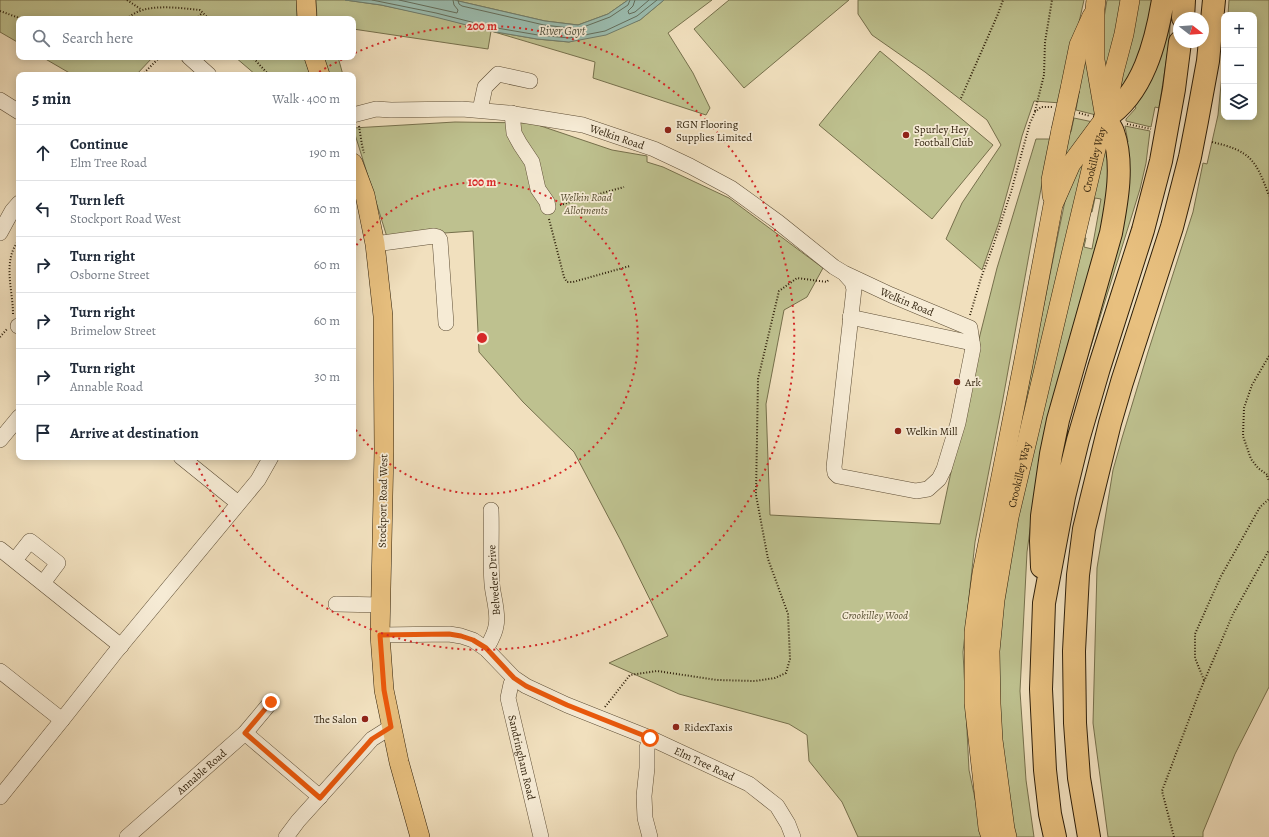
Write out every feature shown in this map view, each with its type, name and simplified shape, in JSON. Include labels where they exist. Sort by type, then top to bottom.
[{"type":"highway","points":[[1055,837],[1050,814],[1045,770],[1041,689],[1044,604],[1041,541],[1042,516],[1051,454],[1058,420],[1111,233],[1116,206],[1119,183],[1118,166],[1116,146],[1108,120],[1122,104],[1140,78],[1150,57],[1160,21],[1163,0]]},
{"type":"highway","points":[[1183,12],[1184,0]]},
{"type":"highway","points":[[1089,837],[1080,778],[1075,723],[1074,650],[1078,575],[1084,530],[1118,396],[1172,227],[1190,157],[1208,61],[1214,0]]},
{"type":"highway","points":[[1044,604],[1064,497],[1078,440],[1099,368],[1143,230],[1161,161],[1174,89],[1179,48]]},
{"type":"main road","points":[[306,0],[307,16]]},
{"type":"main road","name":"Crookilley Way","points":[[1007,837],[993,740],[991,704],[990,651],[995,600],[1009,517],[1097,145],[1108,120],[1114,72],[1124,34],[1130,0]]},
{"type":"main road","name":"Crookilley Way","points":[[1096,5],[1095,60],[1108,120]]},
{"type":"main road","name":"Crookilley Way","points":[[991,837],[988,828],[974,703],[974,632],[982,573],[1023,365],[1052,205],[1051,180],[1080,45],[1096,5]]},
{"type":"main road","points":[[315,60],[319,72]]},
{"type":"main road","name":"Crookilley Way","points":[[1052,205],[1071,164],[1108,120]]},
{"type":"main road","name":"Stockport Road West","points":[[359,160],[364,195],[375,244],[383,316],[384,450],[380,635],[384,690],[399,762],[420,837]]},
{"type":"street","points":[[192,60],[206,72]]},
{"type":"street","points":[[480,110],[485,87],[498,74],[530,81]]},
{"type":"street","points":[[0,100],[16,110]]},
{"type":"street","name":"Welkin Road","points":[[357,114],[376,109],[462,109],[512,113],[583,125],[654,149],[731,188],[778,222],[839,270],[852,282],[854,288],[850,317]]},
{"type":"street","points":[[512,113],[514,133],[532,162],[538,189],[548,207]]},
{"type":"street","points":[[0,233],[16,206]]},
{"type":"street","points":[[375,244],[434,236],[440,240],[446,323]]},
{"type":"street","name":"Welkin Road","points":[[839,270],[971,335]]},
{"type":"street","points":[[850,317],[971,335],[973,348],[958,423],[944,469],[939,479],[928,489],[916,491],[838,476],[835,472],[834,467],[850,317]]},
{"type":"street","points":[[0,440],[16,421]]},
{"type":"street","points":[[185,460],[238,503]]},
{"type":"street","points":[[0,797],[121,646],[258,480],[270,460]]},
{"type":"street","name":"Belvedere Drive","points":[[486,648],[492,637],[497,620],[492,592],[491,574],[491,510]]},
{"type":"street","points":[[15,560],[30,541],[58,563],[43,583]]},
{"type":"street","points":[[0,549],[121,646]]},
{"type":"street","points":[[336,604],[381,605]]},
{"type":"street","name":"Elm Tree Road","points":[[380,635],[449,634],[473,640],[486,648],[514,678],[526,686],[650,738],[749,784],[777,806],[788,824],[793,837]]},
{"type":"street","points":[[0,670],[62,720]]},
{"type":"street","name":"Sandringham Road","points":[[514,678],[508,698],[541,837]]},
{"type":"street","name":"Annable Road","points":[[127,837],[245,733],[271,702]]},
{"type":"street","points":[[286,837],[298,821],[372,739],[391,727]]},
{"type":"street","points":[[245,733],[320,798]]},
{"type":"street","points":[[650,738],[647,748],[647,768],[644,796],[645,818],[650,837]]},
{"type":"path","points":[[127,0],[142,10]]},
{"type":"path","points":[[961,98],[998,14],[1002,0]]},
{"type":"path","points":[[971,335],[969,320],[981,278],[1009,199],[1030,123],[1035,112],[1044,75],[1045,42],[1052,0]]},
{"type":"path","points":[[130,16],[142,10],[163,8],[200,10],[205,16]]},
{"type":"path","points":[[0,11],[16,17]]},
{"type":"path","points":[[199,16],[202,12]]},
{"type":"path","points":[[145,72],[157,60]]},
{"type":"path","points":[[255,60],[266,72]]},
{"type":"path","points":[[1035,112],[1042,107],[1054,107]]},
{"type":"path","points":[[1075,112],[1151,129]]},
{"type":"path","points":[[357,114],[362,145],[359,160]]},
{"type":"path","points":[[1212,142],[1236,149],[1246,154],[1255,164],[1269,196]]},
{"type":"path","points":[[624,187],[548,207],[549,220],[564,277],[567,282],[573,282],[630,266]]},
{"type":"path","points":[[0,337],[15,325],[9,270],[10,260],[16,247]]},
{"type":"path","points":[[597,717],[630,675],[657,671],[717,680],[755,681],[776,678],[786,673],[790,659],[788,614],[768,559],[756,495],[758,379],[779,291],[797,278],[827,282],[839,270]]},
{"type":"path","points":[[1269,356],[1252,385],[1244,408],[1243,436],[1251,458],[1258,468],[1268,476],[1269,481]]},
{"type":"path","points":[[1205,681],[1195,658],[1195,634],[1220,578],[1260,507],[1269,499]]},
{"type":"path","points":[[1174,837],[1162,791],[1172,762],[1233,614],[1269,550]]},
{"type":"green space","points":[[0,0],[297,0],[297,16],[16,16],[16,41],[0,32]]},
{"type":"green space","points":[[316,0],[345,0],[381,5],[434,16],[491,31],[488,49],[356,29],[356,16],[317,16]]},
{"type":"green space","points":[[454,0],[628,0],[608,14],[578,25],[545,21]]},
{"type":"green space","points":[[664,0],[712,0],[668,33],[693,73],[710,108],[706,115],[593,78],[595,62],[492,31],[537,39],[569,42],[640,20]]},
{"type":"green space","points":[[729,0],[849,0],[744,88],[694,29]]},
{"type":"green space","points":[[858,0],[1084,0],[1061,103],[1034,101],[1022,136],[999,222],[982,270],[946,239],[962,203],[1001,145],[987,120],[925,72],[872,35],[858,14]]},
{"type":"green space","points":[[1107,0],[1124,0],[1104,76],[1104,18]]},
{"type":"green space","points":[[1136,0],[1154,0],[1147,28],[1128,87],[1114,105]]},
{"type":"green space","points":[[1229,0],[1269,0],[1269,687],[1235,754],[1203,832],[1203,837],[1108,837],[1093,723],[1097,568],[1113,470],[1148,352],[1193,212],[1203,163],[1207,164],[1218,115],[1221,85],[1221,120],[1257,120],[1257,12],[1228,12]]},
{"type":"green space","points":[[1171,10],[1169,43],[1159,108],[1155,107],[1151,127],[1126,121],[1126,119],[1136,108],[1133,103]]},
{"type":"green space","points":[[1086,44],[1096,115],[1076,110],[1079,92],[1076,91]]},
{"type":"green space","name":"Spurley Hey Football Club","points":[[880,51],[993,145],[932,219],[819,125]]},
{"type":"green space","points":[[47,60],[150,60],[139,72],[68,72]]},
{"type":"green space","points":[[238,60],[306,60],[309,72],[252,72]]},
{"type":"green space","points":[[324,60],[339,60],[342,72],[327,72]]},
{"type":"green space","points":[[1074,118],[1093,122],[1064,165],[1068,132],[1071,132]]},
{"type":"green space","points":[[455,122],[532,123],[612,150],[647,156],[647,162],[663,167],[729,198],[823,268],[807,297],[784,310],[766,404],[770,515],[940,524],[980,335],[997,268],[1036,139],[1050,139],[1002,404],[975,542],[963,652],[969,770],[983,837],[858,837],[842,802],[809,761],[807,735],[789,724],[679,694],[609,663],[668,636],[621,541],[574,452],[523,402],[479,352],[473,231],[387,237],[356,138],[356,128]]},
{"type":"green space","points":[[1125,126],[1150,131],[1146,163],[1140,189],[1081,378],[1123,143],[1128,142]]},
{"type":"green space","points":[[1108,134],[1110,147],[1108,210],[1056,388],[1037,478],[1027,552],[1020,691],[1026,780],[1034,837],[1015,837],[999,743],[999,637],[1011,546],[1083,238],[1086,238],[1084,247],[1092,249],[1101,199],[1095,198],[1092,212],[1089,211]]},
{"type":"green space","points":[[1092,149],[983,626],[1039,329],[1065,201],[1075,174]]},
{"type":"water","name":"River Goyt","points":[[345,0],[454,0],[545,21],[578,25],[608,14],[628,0],[664,0],[640,20],[606,35],[569,42],[537,39],[490,31],[381,5]]},
{"type":"place","name":"RGN Flooring Supplies Limited","points":[[668,130]]},
{"type":"place","name":"Spurley Hey Football Club","points":[[906,135]]},
{"type":"place","name":"Ark","points":[[957,382]]},
{"type":"place","name":"Welkin Mill","points":[[898,431]]},
{"type":"place","name":"The Salon","points":[[365,719]]},
{"type":"place","name":"RidexTaxis","points":[[676,727]]},
{"type":"route","points":[[271,702],[245,733],[320,798],[372,739],[391,727],[384,690],[380,635],[449,634],[473,640],[486,648],[514,678],[526,686],[567,705],[650,738]]},
{"type":"park label","name":"Welkin Road Allotments","points":[[586,203]]},
{"type":"park label","name":"Crookilley Wood","points":[[875,615]]}]
